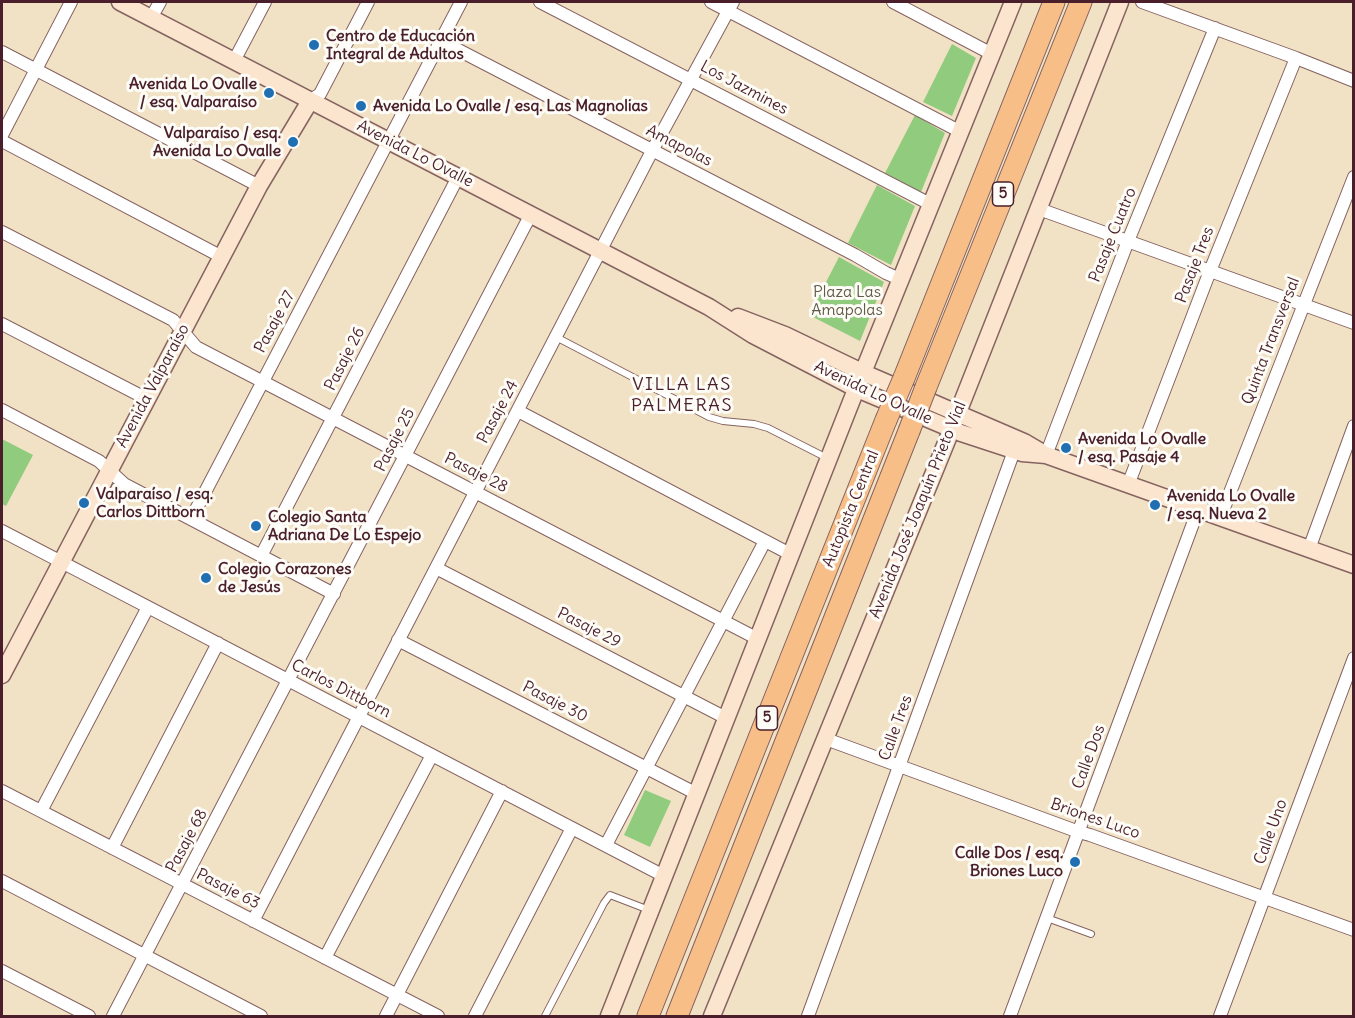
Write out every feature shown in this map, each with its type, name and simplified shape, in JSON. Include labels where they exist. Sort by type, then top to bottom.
[{"type":"highway","name":"Autopista Central","points":[[648,1017],[1054,2]]},
{"type":"highway","name":"Autopista Central","points":[[677,1017],[1081,2]]},
{"type":"main road","name":"Avenida Lo Ovalle","points":[[120,2],[709,307],[753,335],[857,389],[951,429],[1014,451],[1046,455]]},
{"type":"main road","points":[[609,1017],[726,718],[1013,2]]},
{"type":"main road","name":"Avenida José Joaquín Prieto Vial","points":[[712,1017],[951,429],[1120,2]]},
{"type":"main road","name":"Avenida Valparaíso","points":[[2,675],[259,186],[310,100]]},
{"type":"main road","name":"Avenida Lo Ovalle","points":[[709,307],[785,335],[864,373],[1024,442],[1046,455],[1353,565]]},
{"type":"street","points":[[2,135],[70,2]]},
{"type":"street","points":[[152,18],[160,2]]},
{"type":"street","points":[[234,61],[265,2]]},
{"type":"street","points":[[310,100],[320,94],[368,2]]},
{"type":"street","name":"Pasaje 27","points":[[191,519],[461,2]]},
{"type":"street","name":"Los Jazmines","points":[[540,2],[932,206]]},
{"type":"street","points":[[711,2],[731,6],[961,132]]},
{"type":"street","points":[[893,2],[992,54]]},
{"type":"street","points":[[1142,2],[1353,81]]},
{"type":"street","name":"Pasaje 24","points":[[253,921],[652,151],[731,6]]},
{"type":"street","name":"Pasaje Cuatro","points":[[1046,455],[1128,241],[1215,28]]},
{"type":"street","name":"Amapolas","points":[[441,41],[902,280]]},
{"type":"street","points":[[2,52],[259,186]]},
{"type":"street","name":"Pasaje Tres","points":[[1128,485],[1210,271],[1296,58]]},
{"type":"street","points":[[2,141],[222,257]]},
{"type":"street","name":"Pasaje 26","points":[[261,556],[459,177]]},
{"type":"street","name":"Quinta Transversal","points":[[1220,518],[1353,177]]},
{"type":"street","points":[[1039,209],[1353,323]]},
{"type":"street","name":"Pasaje 25","points":[[289,680],[531,214]]},
{"type":"street","name":"Pasaje 28","points":[[2,232],[173,320],[196,347],[758,639]]},
{"type":"street","points":[[2,324],[147,399]]},
{"type":"street","points":[[2,410],[99,461],[124,483],[334,594]]},
{"type":"street","points":[[518,411],[792,555]]},
{"type":"street","points":[[1309,549],[1353,426]]},
{"type":"street","name":"Calle Tres","points":[[808,1017],[1014,451]]},
{"type":"street","name":"Calle Dos","points":[[1010,1017],[1198,510]]},
{"type":"street","name":"Carlos Dittborn","points":[[2,531],[664,876]]},
{"type":"street","points":[[606,845],[765,541]]},
{"type":"street","name":"Pasaje 29","points":[[436,568],[726,718]]},
{"type":"street","points":[[41,811],[148,607]]},
{"type":"street","name":"Pasaje 30","points":[[398,640],[697,794]]},
{"type":"street","points":[[112,848],[218,643]]},
{"type":"street","name":"Calle Uno","points":[[1220,1017],[1353,658]]},
{"type":"street","name":"Pasaje 68","points":[[114,1017],[289,680]]},
{"type":"street","name":"Briones Luco","points":[[826,739],[1353,930]]},
{"type":"street","points":[[325,958],[432,754]]},
{"type":"street","name":"Pasaje 63","points":[[2,791],[438,1017]]},
{"type":"street","points":[[386,1017],[502,791]]},
{"type":"street","points":[[475,1017],[572,828]]},
{"type":"street","points":[[2,881],[261,1017]]},
{"type":"street","points":[[2,971],[89,1017]]},
{"type":"lane","points":[[556,337],[709,417],[768,428],[830,459]]},
{"type":"lane","points":[[545,1017],[604,903],[610,896],[651,910]]},
{"type":"lane","points":[[1047,918],[1091,934]]},
{"type":"green space","points":[[952,44],[976,58],[952,116],[923,102]]},
{"type":"green space","points":[[915,115],[945,133],[921,192],[885,173]]},
{"type":"green space","name":"Plaza Las Amapolas","points":[[877,185],[915,206],[891,265],[848,243]]},
{"type":"green space","name":"Plaza Las Amapolas","points":[[839,257],[884,282],[860,341],[809,315]]},
{"type":"green space","points":[[2,439],[33,455],[6,506],[2,504]]},
{"type":"green space","points":[[645,790],[671,801],[650,847],[624,835]]},
{"type":"place","name":"Centro de Educación Integral de Adultos","points":[[314,45]]},
{"type":"place","name":"Avenida Lo Ovalle / esq. Valparaíso","points":[[269,93]]},
{"type":"place","name":"Avenida Lo Ovalle / esq. Las Magnolias","points":[[361,106]]},
{"type":"place","name":"Valparaíso / esq. Avenida Lo Ovalle","points":[[293,142]]},
{"type":"place","name":"Avenida Lo Ovalle / esq. Pasaje 4","points":[[1066,448]]},
{"type":"place","name":"Valparaíso / esq. Carlos Dittborn","points":[[84,503]]},
{"type":"place","name":"Avenida Lo Ovalle / esq. Nueva 2","points":[[1155,505]]},
{"type":"place","name":"Colegio Santa Adriana De Lo Espejo","points":[[256,526]]},
{"type":"place","name":"Colegio Corazones de Jesús","points":[[206,578]]},
{"type":"place","name":"Calle Dos / esq. Briones Luco","points":[[1075,862]]},
{"type":"district","name":"VILLA LAS PALMERAS","points":[[682,395]]}]
